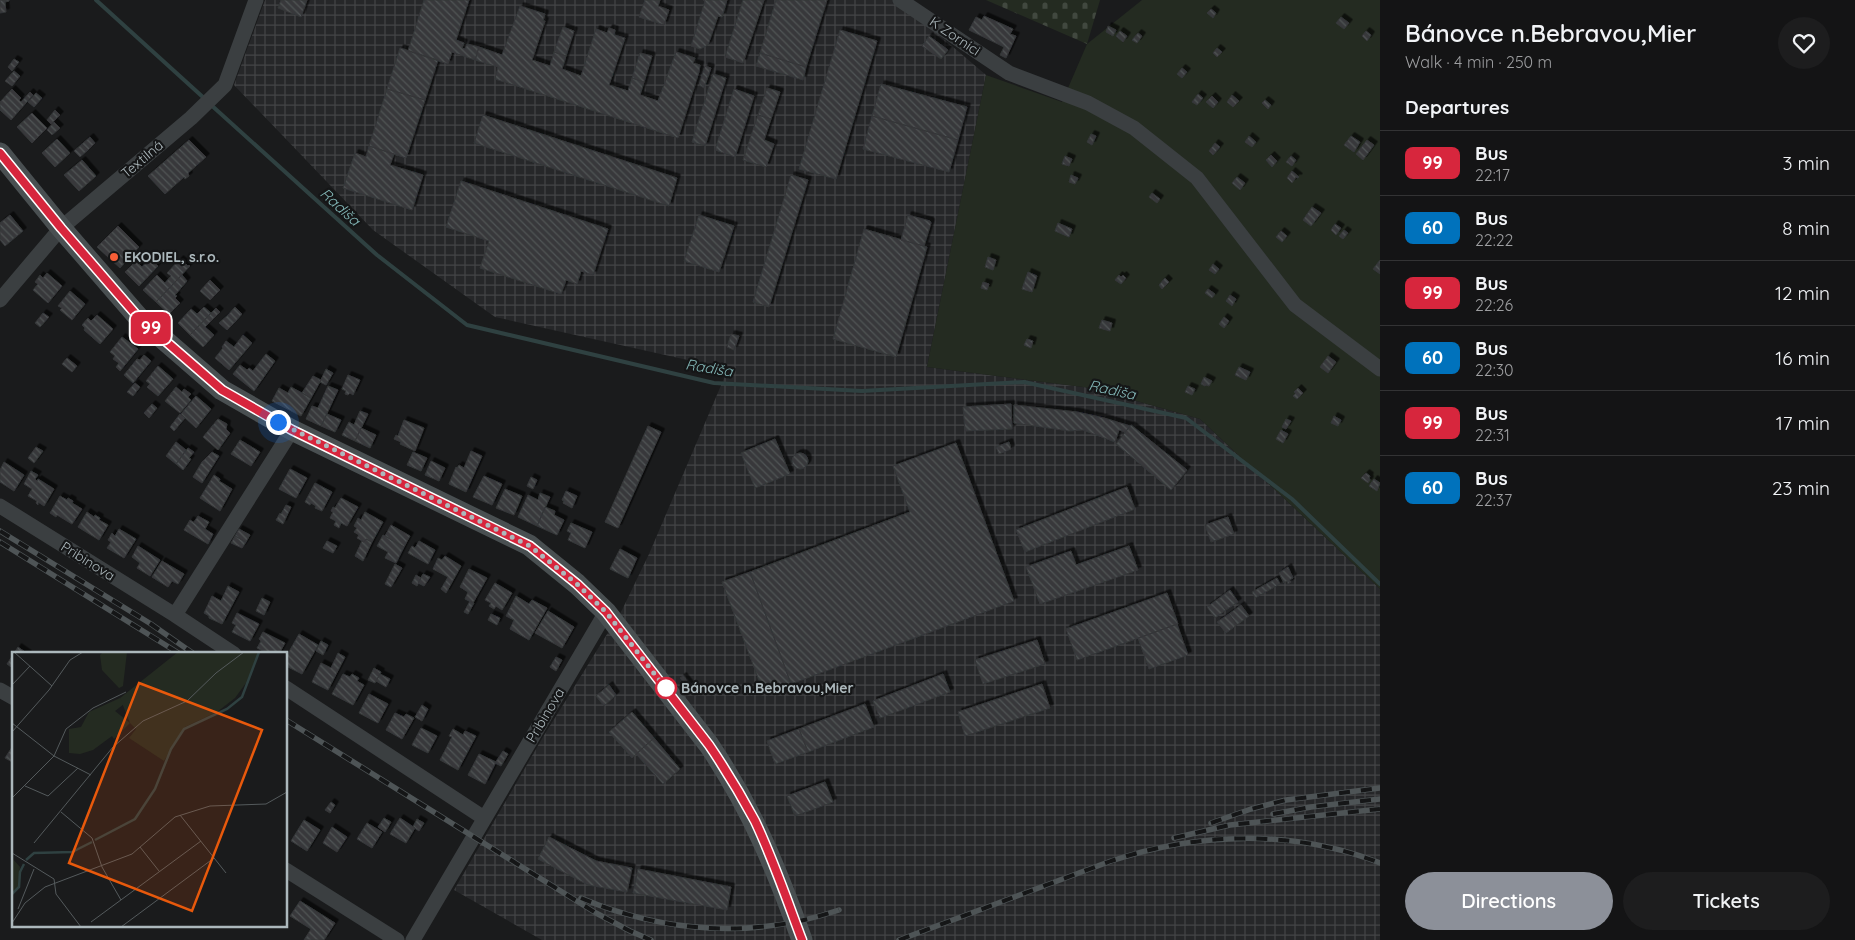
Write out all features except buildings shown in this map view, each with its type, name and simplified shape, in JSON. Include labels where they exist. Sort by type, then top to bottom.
[{"type":"street","name":"Textilná","points":[[0,300],[61,228],[191,118],[225,85],[256,0]]},
{"type":"street","name":"K Zornici","points":[[900,0],[1009,73],[1088,103],[1134,128],[1197,178],[1296,305],[1380,369]]},
{"type":"street","points":[[0,153],[61,228],[139,318],[222,390],[292,430],[530,546],[577,584],[606,612],[709,745],[739,791],[765,844],[802,940]]},
{"type":"street","points":[[175,615],[292,430]]},
{"type":"street","name":"Pribinova","points":[[0,506],[231,652]]},
{"type":"street","name":"Pribinova","points":[[413,940],[606,612]]},
{"type":"street","points":[[288,689],[484,818]]},
{"type":"street","points":[[0,690],[12,697]]},
{"type":"street","points":[[288,871],[397,940]]},
{"type":"shaded area","points":[[265,0],[898,0],[986,75],[927,367],[1091,388],[1200,419],[1380,589],[1380,940],[542,940],[454,890],[543,737],[622,610],[649,554],[728,369],[495,317],[373,230],[234,85]]},
{"type":"green space","points":[[986,0],[1100,0],[1087,44]]},
{"type":"green space","points":[[1142,0],[1380,0],[1380,589],[1200,419],[1091,388],[927,367],[986,75],[1062,102],[1087,44]]},
{"type":"waterway","name":"Radiša","points":[[96,0],[205,99]]},
{"type":"waterway","name":"Radiša","points":[[210,104],[377,255],[467,325],[714,383],[862,391],[1024,382],[1186,418],[1292,499],[1380,584]]},
{"type":"railway","points":[[0,531],[151,624],[191,652]]},
{"type":"railway","points":[[0,542],[177,652]]},
{"type":"railway","points":[[288,721],[596,913],[651,940]]},
{"type":"railway","points":[[1211,823],[1251,809],[1286,800],[1380,788]]},
{"type":"railway","points":[[1273,814],[1311,807],[1380,799]]},
{"type":"railway","points":[[1174,838],[1230,825],[1380,809]]},
{"type":"railway","points":[[899,940],[1111,861],[1177,844],[1246,838],[1280,840],[1314,844],[1380,863]]},
{"type":"railway","points":[[581,898],[612,910],[644,919],[709,928],[775,925],[839,910]]},
{"type":"bus line","name":"99","points":[[0,153],[61,228],[139,318],[222,390],[292,430],[530,546],[577,584],[606,612],[709,745],[739,791],[765,844],[802,940]]},
{"type":"place","name":"EKODIEL, s.r.o.","points":[[114,257]]},
{"type":"place","name":"Bánovce n.Bebravou,Mier","points":[[666,688]]},
{"type":"route","points":[[278,422],[530,546],[577,584],[606,612],[671,695],[666,688]]}]
